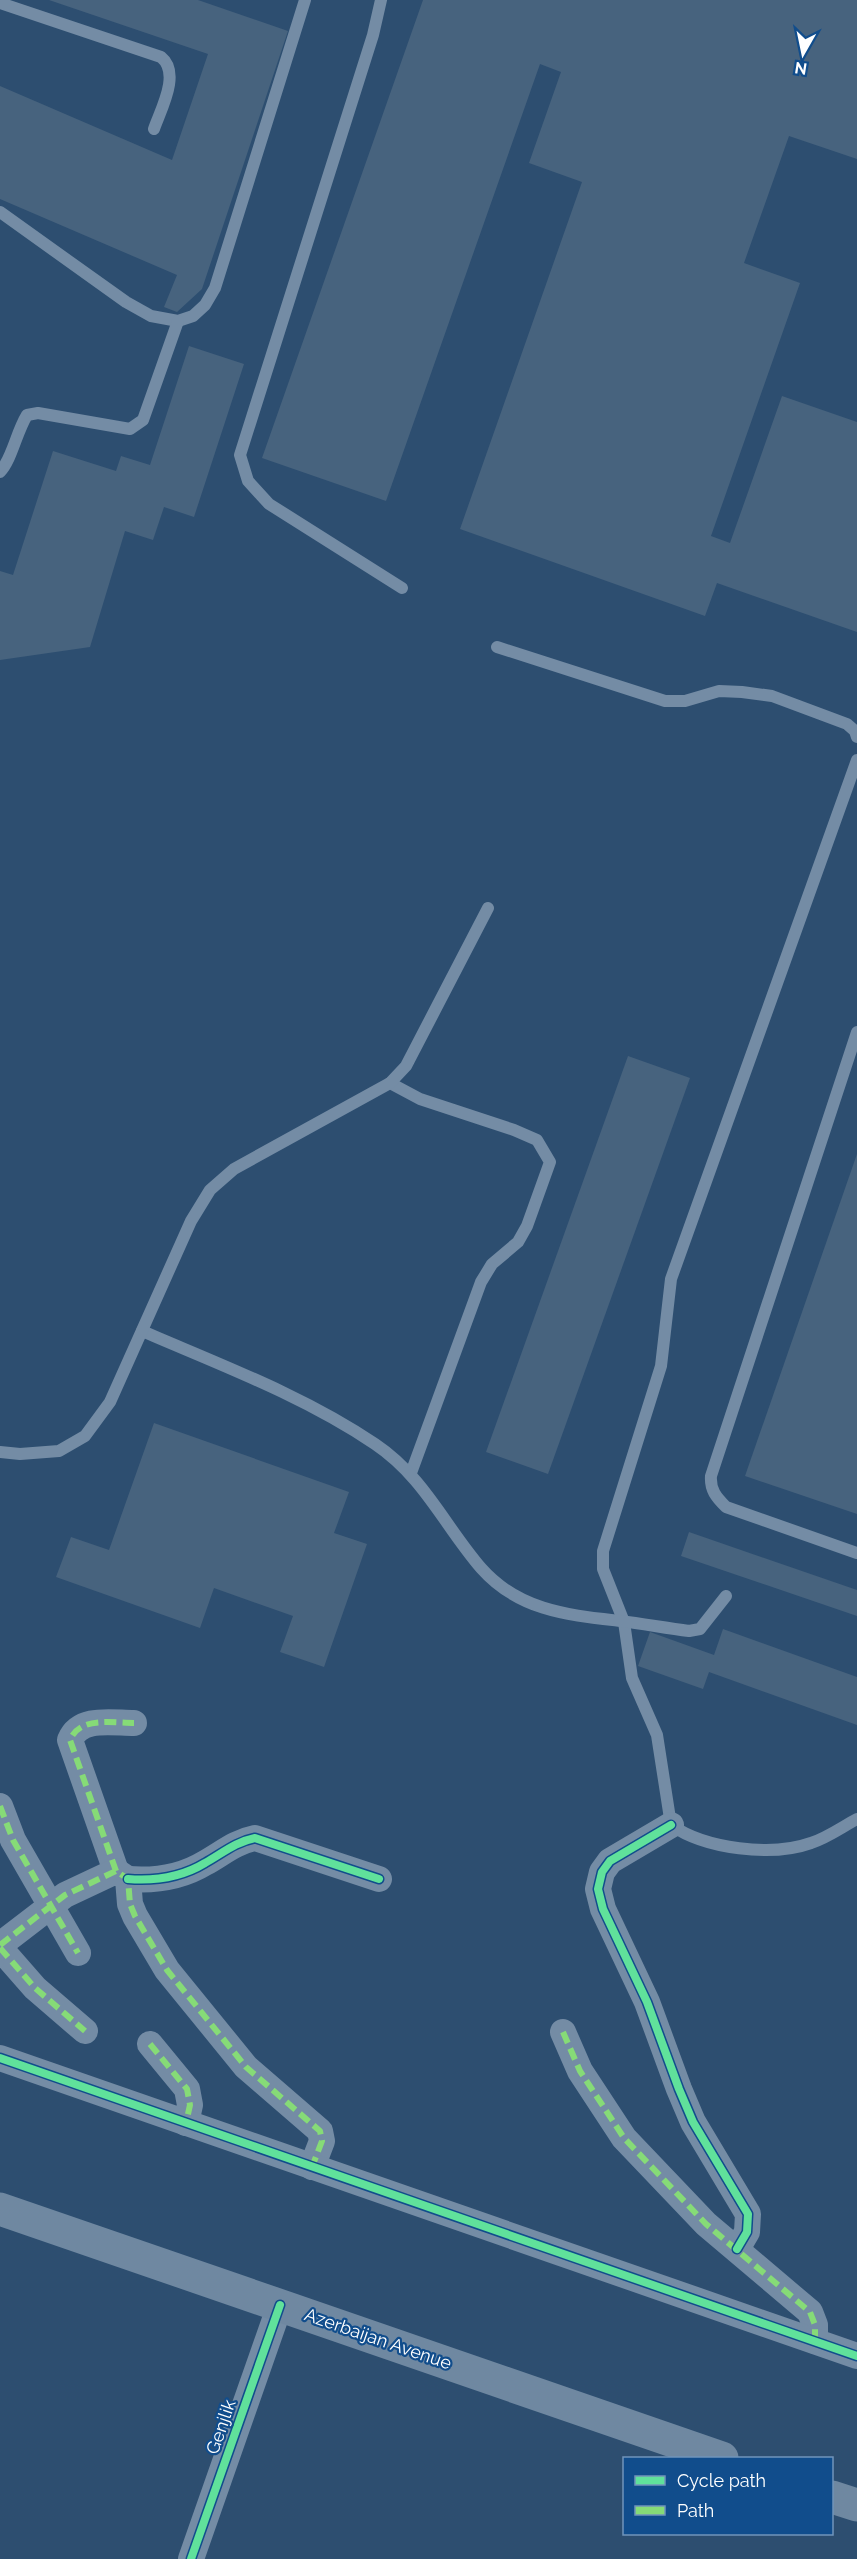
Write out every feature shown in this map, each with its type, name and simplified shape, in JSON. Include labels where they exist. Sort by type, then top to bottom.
[{"type":"street","points":[[134,1723],[84,1724],[74,1731],[70,1740],[122,1875],[130,1904],[167,1971],[246,2067],[320,2131],[322,2141],[312,2167]]},
{"type":"street","points":[[0,1806],[13,1840],[78,1953]]},
{"type":"street","points":[[671,1825],[610,1861],[602,1872],[598,1889],[603,1909],[647,2002],[693,2121],[748,2214],[747,2232],[737,2249]]},
{"type":"street","points":[[85,2031],[34,1988],[0,1947],[65,1895],[122,1875],[153,1881],[165,1878],[203,1865],[238,1841],[255,1838],[379,1879]]},
{"type":"street","points":[[563,2032],[580,2071],[624,2138],[706,2224],[810,2312],[815,2325],[815,2341]]},
{"type":"street","points":[[150,2044],[187,2089],[190,2105],[186,2123]]},
{"type":"street","points":[[0,2058],[857,2356]]},
{"type":"street","name":"Azerbaijan Avenue","points":[[0,2209],[719,2457]]},
{"type":"street","name":"Genjlik","points":[[191,2559],[280,2304]]},
{"type":"street","points":[[833,2498],[857,2505]]},
{"type":"lane","points":[[0,212],[126,302],[151,316],[178,321],[193,316],[205,304],[215,288],[304,0]]},
{"type":"lane","points":[[381,0],[373,35],[240,455],[248,481],[269,504],[402,588]]},
{"type":"lane","points":[[0,3],[161,57],[168,63],[171,75],[154,129]]},
{"type":"lane","points":[[0,472],[6,465],[18,430],[27,415],[38,413],[130,429],[143,420],[178,321]]},
{"type":"lane","points":[[497,647],[665,701],[685,701],[719,691],[772,696],[848,724],[857,737]]},
{"type":"lane","points":[[857,760],[671,1279],[661,1366],[603,1551],[603,1569],[624,1622],[632,1677],[657,1736],[671,1825],[683,1834],[704,1842],[747,1848],[790,1848],[812,1843],[857,1819]]},
{"type":"lane","points":[[0,1452],[20,1454],[60,1451],[85,1436],[110,1402],[191,1221],[210,1190],[234,1169],[390,1083],[406,1066],[488,908]]},
{"type":"lane","points":[[857,1032],[711,1476],[711,1487],[726,1507],[857,1553]]},
{"type":"lane","points":[[390,1083],[420,1099],[514,1130],[537,1140],[550,1162],[527,1226],[518,1242],[492,1264],[481,1282],[411,1473]]},
{"type":"lane","points":[[142,1331],[292,1396],[375,1444],[411,1473],[481,1568],[521,1601],[546,1610],[689,1631],[700,1629],[726,1596]]},
{"type":"building","points":[[49,0],[198,0],[288,31],[202,289],[177,312],[164,307],[177,275],[0,199],[0,86],[172,160],[208,54]]},
{"type":"building","points":[[423,0],[857,0],[857,159],[789,136],[744,263],[800,283],[711,536],[730,543],[782,396],[857,422],[857,632],[717,583],[705,616],[460,529],[582,182],[529,163],[561,72],[540,64],[386,501],[262,458]]},
{"type":"building","points":[[189,346],[244,364],[194,517],[164,507],[153,540],[125,531],[90,647],[0,660],[0,571],[13,575],[53,451],[116,471],[121,456],[150,465]]},
{"type":"building","points":[[628,1056],[690,1078],[548,1474],[486,1452]]},
{"type":"building","points":[[857,1154],[857,1514],[745,1476]]},
{"type":"building","points":[[154,1423],[349,1492],[334,1533],[367,1544],[324,1667],[280,1652],[293,1616],[214,1588],[200,1628],[56,1577],[71,1537],[109,1550]]},
{"type":"building","points":[[689,1532],[857,1590],[857,1616],[681,1556]]},
{"type":"building","points":[[723,1629],[857,1677],[857,1725],[709,1672],[703,1689],[638,1666],[650,1632],[714,1655]]},
{"type":"marked path","points":[[116,1871],[70,1740],[75,1732],[89,1724],[134,1723]]},
{"type":"marked path","points":[[0,1806],[13,1840],[78,1953]]},
{"type":"marked path","points":[[0,1945],[65,1895],[116,1871],[128,1879],[130,1904],[135,1916],[167,1970],[246,2067],[320,2131],[322,2141],[312,2167]]},
{"type":"marked path","points":[[0,1948],[35,1988],[85,2031]]},
{"type":"marked path","points":[[563,2032],[580,2071],[624,2138],[706,2224],[810,2312],[815,2325],[815,2341]]},
{"type":"marked path","points":[[150,2044],[187,2089],[190,2105],[186,2123]]},
{"type":"cycle path","points":[[671,1825],[610,1861],[602,1872],[598,1889],[603,1909],[647,2002],[693,2122],[748,2214],[747,2232],[737,2249]]},
{"type":"cycle path","points":[[128,1879],[158,1879],[187,1872],[235,1845],[255,1838],[379,1879]]},
{"type":"cycle path","points":[[0,2058],[857,2356]]},
{"type":"cycle path","points":[[191,2559],[280,2305]]}]
